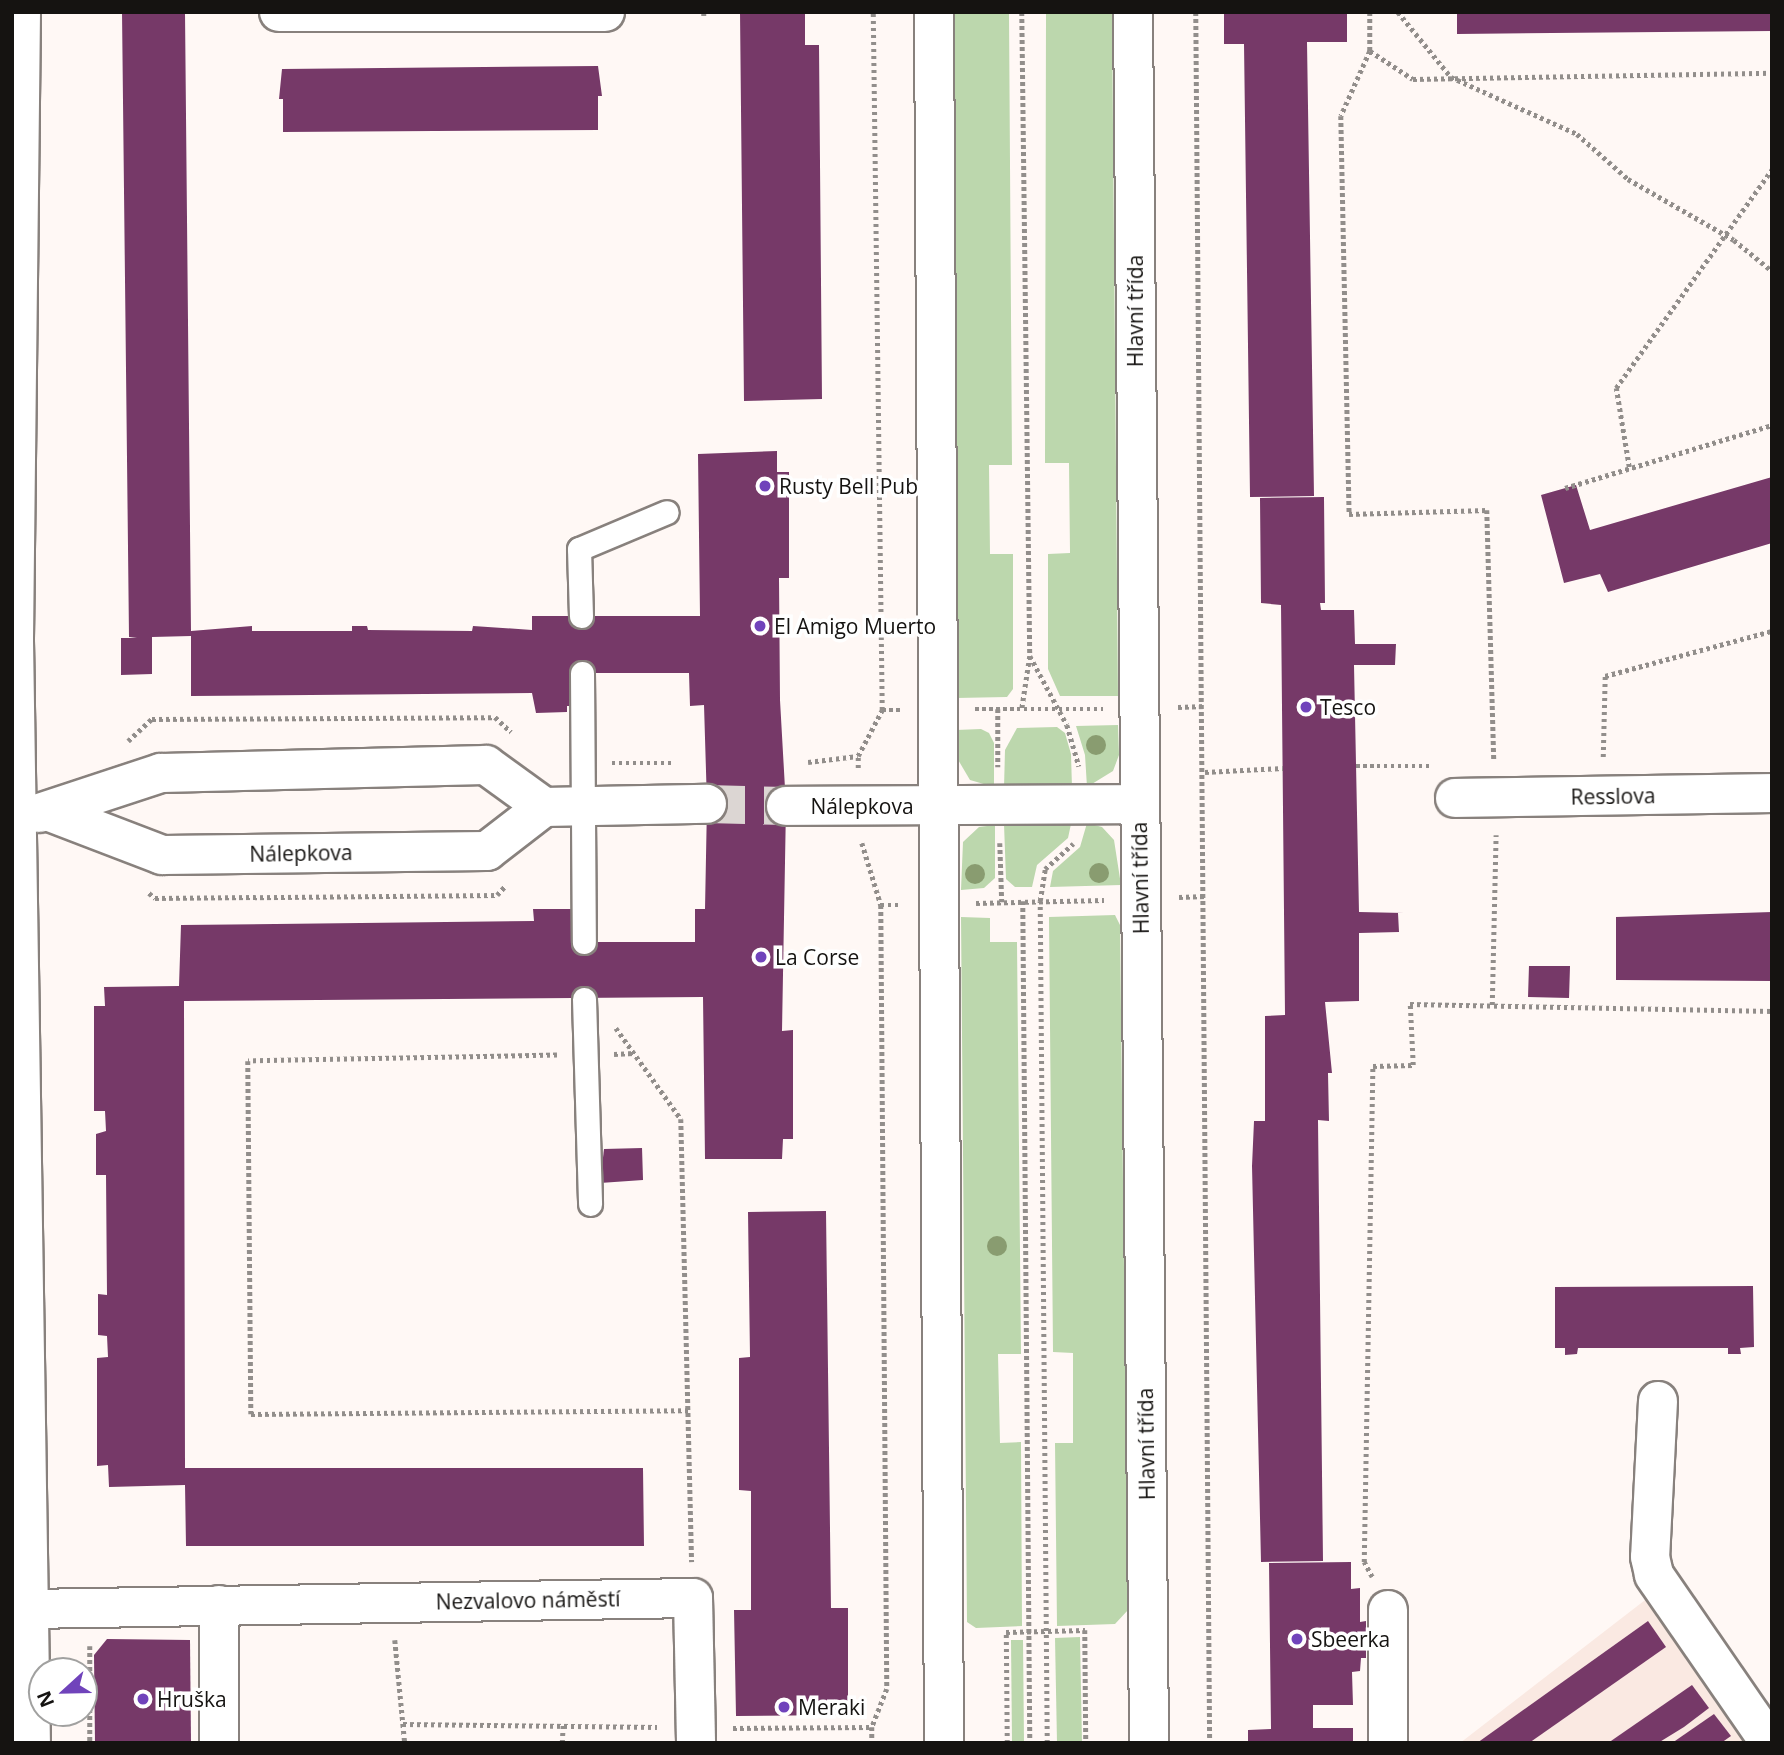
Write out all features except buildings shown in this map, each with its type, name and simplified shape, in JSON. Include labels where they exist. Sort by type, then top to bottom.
[{"type":"street","points":[[20,12],[13,641],[33,813],[16,993],[31,1743]]},
{"type":"street","points":[[279,12],[605,12]]},
{"type":"street","points":[[934,12],[944,1743]]},
{"type":"street","name":"Hlavní třída","points":[[1133,12],[1149,1743]]},
{"type":"street","points":[[33,813],[161,773],[486,765],[544,807],[707,804]]},
{"type":"street","name":"Resslova","points":[[1455,798],[1772,793]]},
{"type":"street","name":"Nálepkova","points":[[786,806],[1139,804]]},
{"type":"street","name":"Nálepkova","points":[[33,813],[162,855],[487,851],[544,807]]},
{"type":"street","points":[[1658,1401],[1650,1557],[1654,1575],[1770,1743]]},
{"type":"street","points":[[693,1598],[696,1736]]},
{"type":"street","name":"Nezvalovo náměstí","points":[[29,1609],[693,1598]]},
{"type":"street","points":[[219,1605],[219,1743]]},
{"type":"street","points":[[1388,1610],[1388,1743]]},
{"type":"lane","points":[[581,616],[579,549],[667,512]]},
{"type":"lane","points":[[582,673],[584,942]]},
{"type":"lane","points":[[584,999],[590,1204]]},
{"type":"path","points":[[872,1743],[872,1727],[887,1689],[881,905],[861,838],[857,806],[858,756],[882,710],[873,12]]},
{"type":"path","points":[[1022,12],[1030,656],[1022,709]]},
{"type":"path","points":[[1196,12],[1205,706],[1210,1743]]},
{"type":"path","points":[[1370,12],[1370,51],[1341,116],[1349,514],[1487,510]]},
{"type":"path","points":[[1398,12],[1451,77],[1577,134],[1628,179],[1725,235],[1772,271]]},
{"type":"path","points":[[1370,51],[1413,79],[1772,74]]},
{"type":"path","points":[[1629,467],[1616,388],[1772,169]]},
{"type":"path","points":[[1565,488],[1772,425]]},
{"type":"path","points":[[1603,796],[1605,676],[1772,631]]},
{"type":"path","points":[[1030,656],[1059,708],[1079,755],[1077,832],[1070,847],[1045,869],[1040,901],[1047,1743]]},
{"type":"path","points":[[882,710],[1139,709],[1205,706]]},
{"type":"path","points":[[808,762],[858,756]]},
{"type":"path","points":[[1205,772],[1283,768]]},
{"type":"path","points":[[881,905],[1206,897]]},
{"type":"path","points":[[1023,901],[1030,1743]]},
{"type":"path","points":[[1388,1610],[1364,1562],[1373,1066],[1413,1065],[1410,1004],[1772,1011]]},
{"type":"path","points":[[611,1021],[681,1119],[693,1598]]},
{"type":"path","points":[[634,1053],[248,1061],[251,1413],[688,1410]]},
{"type":"path","points":[[1007,1743],[1006,1632],[1085,1630],[1086,1743]]},
{"type":"path","points":[[394,1631],[405,1743]]},
{"type":"path","points":[[90,1632],[90,1743]]},
{"type":"path","points":[[403,1724],[563,1724],[696,1736],[872,1727]]},
{"type":"path","points":[[562,1743],[563,1724]]},
{"type":"shaded area","points":[[1649,1597],[1754,1743],[1460,1743]]},
{"type":"green space","points":[[950,12],[1009,12],[1012,465],[989,465],[990,554],[1013,554],[1013,689],[1007,697],[956,698]]},
{"type":"green space","points":[[1046,12],[1112,12],[1118,696],[1060,696],[1048,669],[1048,554],[1070,553],[1069,463],[1045,463]]},
{"type":"green space","points":[[1118,725],[1119,755],[1113,771],[1087,787],[1085,755],[1076,726]]},
{"type":"green space","points":[[1057,727],[1065,733],[1071,754],[1072,788],[1004,788],[1005,750],[1017,728]]},
{"type":"green space","points":[[981,729],[989,733],[994,743],[994,787],[970,780],[957,758],[956,730]]},
{"type":"green space","points":[[1087,823],[1102,827],[1114,840],[1121,885],[1050,887],[1053,871],[1080,847]]},
{"type":"green space","points":[[1004,824],[1071,824],[1068,838],[1037,865],[1032,887],[1015,887],[1006,879]]},
{"type":"green space","points":[[995,825],[995,878],[984,888],[961,890],[963,842],[979,827]]},
{"type":"green space","points":[[1115,915],[1120,925],[1128,1610],[1115,1624],[1057,1626],[1055,1443],[1073,1443],[1073,1353],[1053,1352],[1049,917]]},
{"type":"green space","points":[[961,917],[990,918],[990,942],[1017,942],[1021,1354],[998,1354],[1000,1443],[1021,1442],[1022,1626],[976,1628],[967,1622]]},
{"type":"green space","points":[[1080,1637],[1082,1743],[1057,1743],[1055,1638]]},
{"type":"green space","points":[[1011,1640],[1023,1640],[1024,1743],[1012,1743]]},
{"type":"tunnel","points":[[707,804],[786,806]]},
{"type":"place","name":"Rusty Bell Pub","points":[[765,486]]},
{"type":"place","name":"El Amigo Muerto","points":[[760,626]]},
{"type":"place","name":"Tesco","points":[[1306,707]]},
{"type":"place","name":"La Corse","points":[[761,957]]},
{"type":"place","name":"Sbeerka","points":[[1297,1639]]},
{"type":"place","name":"Hruška","points":[[143,1699]]},
{"type":"place","name":"Meraki","points":[[784,1707]]}]
